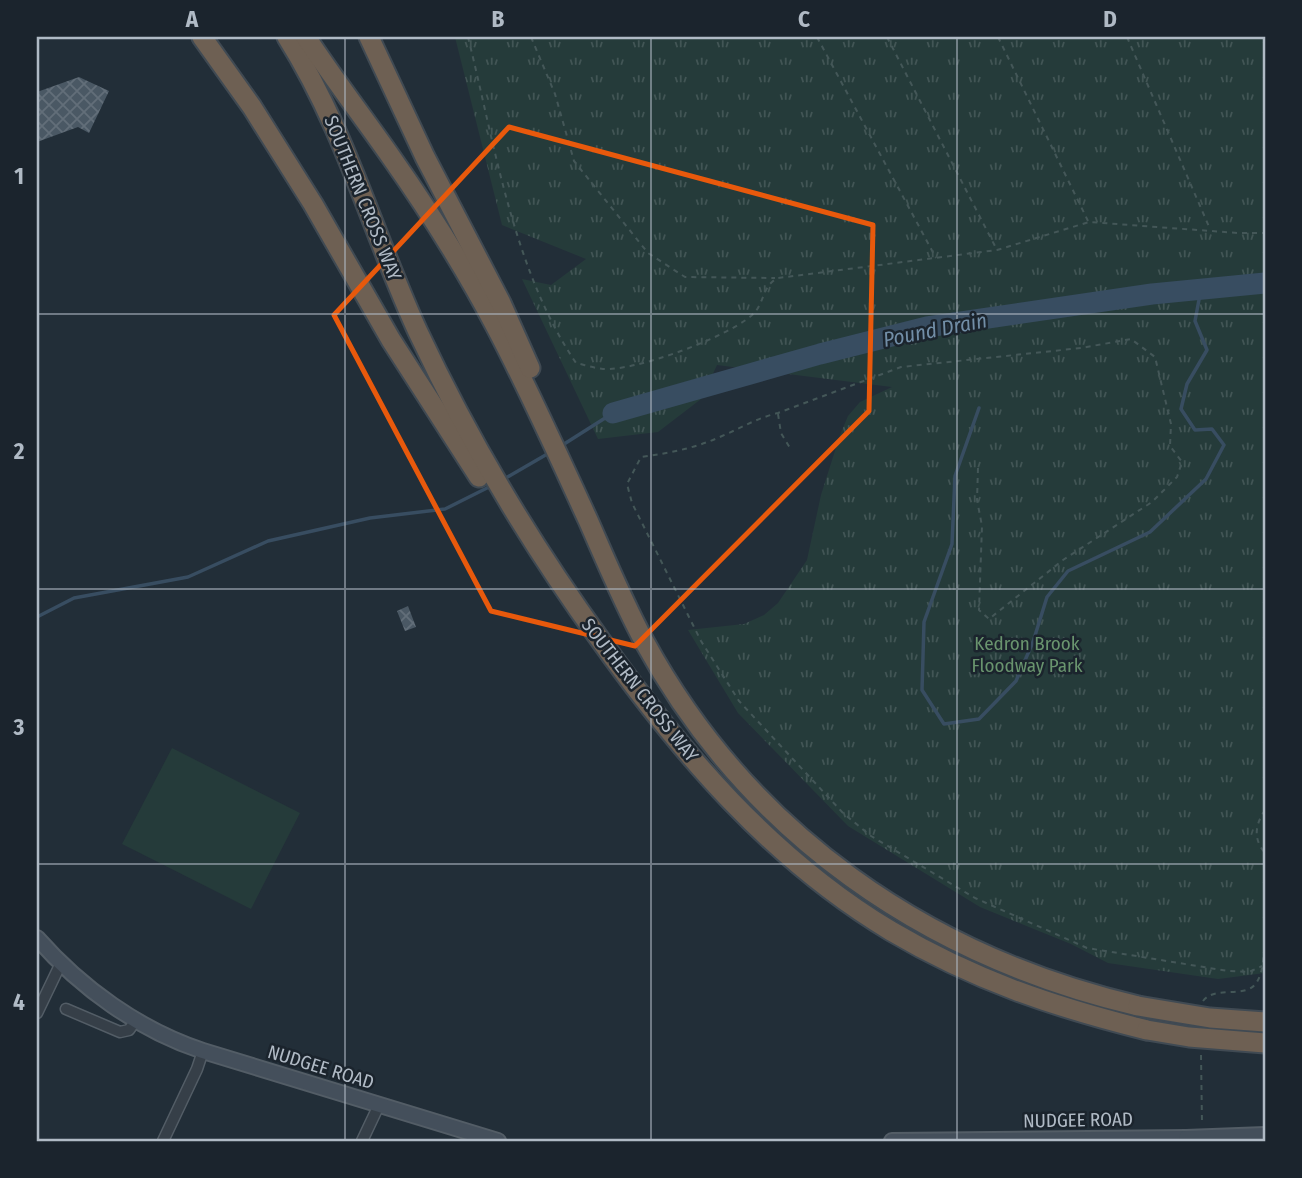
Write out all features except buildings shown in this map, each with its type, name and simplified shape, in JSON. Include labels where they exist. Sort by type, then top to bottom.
[{"type":"highway","points":[[202,37],[252,107],[313,204],[391,340],[483,471]]},
{"type":"highway","points":[[369,37],[425,157],[501,303],[544,415]]},
{"type":"highway","name":"SOUTHERN CROSS WAY","points":[[299,41],[416,328],[483,471],[505,506],[520,520],[637,692],[728,800],[809,873],[889,929],[1004,988],[1147,1030],[1189,1037],[1265,1043]]},
{"type":"highway","name":"SOUTHERN CROSS WAY","points":[[299,41],[334,81],[390,155],[462,267],[544,415],[549,435],[629,612],[659,667],[714,748],[739,778],[790,829],[837,868],[869,891],[952,940],[1034,976],[1074,990],[1138,1006],[1210,1018],[1265,1022]]},
{"type":"main road","name":"NUDGEE ROAD","points":[[37,938],[61,963],[102,997],[172,1040],[498,1141]]},
{"type":"main road","name":"NUDGEE ROAD","points":[[892,1141],[1265,1135]]},
{"type":"street","points":[[38,1007],[61,963]]},
{"type":"street","points":[[66,1009],[120,1032],[130,1030],[136,1020]]},
{"type":"street","points":[[163,1141],[203,1051]]},
{"type":"street","points":[[362,1141],[379,1105]]},
{"type":"path","points":[[468,37],[518,244],[563,343],[576,363],[605,369],[640,363],[663,358],[716,336],[751,317],[761,306],[766,288],[778,278]]},
{"type":"path","points":[[531,37],[555,94],[574,161],[648,253],[685,277],[778,278],[997,250],[1089,222],[1265,233]]},
{"type":"path","points":[[817,37],[936,258]]},
{"type":"path","points":[[887,37],[997,250]]},
{"type":"path","points":[[998,37],[1089,222]]},
{"type":"path","points":[[1127,37],[1210,231]]},
{"type":"path","points":[[978,468],[977,500],[982,526],[979,610],[989,619],[1063,560],[1152,502],[1177,477],[1182,462],[1170,446],[1171,424],[1156,357],[1131,339],[1081,348],[901,367],[778,413],[759,417],[723,436],[684,451],[641,457],[628,484],[632,503],[701,640],[740,701],[843,813],[871,836],[975,898],[1087,948],[1228,971],[1249,972],[1262,966]]},
{"type":"path","points":[[778,413],[781,433],[790,448]]},
{"type":"path","points":[[1265,810],[1256,830],[1257,841],[1265,853]]},
{"type":"highlighted area","points":[[509,127],[873,225],[869,411],[635,646],[491,611],[334,315]]},
{"type":"green space","name":"Kedron Brook Floodway Park","points":[[455,37],[1265,37],[1265,973],[1218,979],[1108,963],[1071,944],[980,907],[848,826],[738,713],[688,630],[744,624],[764,615],[778,603],[807,560],[821,495],[848,416],[860,402],[892,387],[717,365],[701,399],[658,432],[598,439],[522,279],[551,285],[586,259],[502,225]]},
{"type":"green space","points":[[172,748],[300,813],[251,909],[122,844]]},
{"type":"waterway","name":"Pound Drain","points":[[613,413],[820,354],[927,327],[1152,294],[1265,283]]},
{"type":"waterway","points":[[979,408],[955,476],[952,544],[924,622],[922,690],[944,724],[979,719],[1016,681],[1033,642],[1047,597],[1068,571],[1150,532],[1206,479],[1224,445],[1212,429],[1195,430],[1181,409],[1187,384],[1207,350],[1195,321],[1201,289]]},
{"type":"waterway","points":[[561,446],[613,413]]},
{"type":"waterway","points":[[504,479],[549,453]]},
{"type":"waterway","points":[[37,617],[74,598],[188,577],[268,541],[370,518],[445,509],[491,486]]}]
